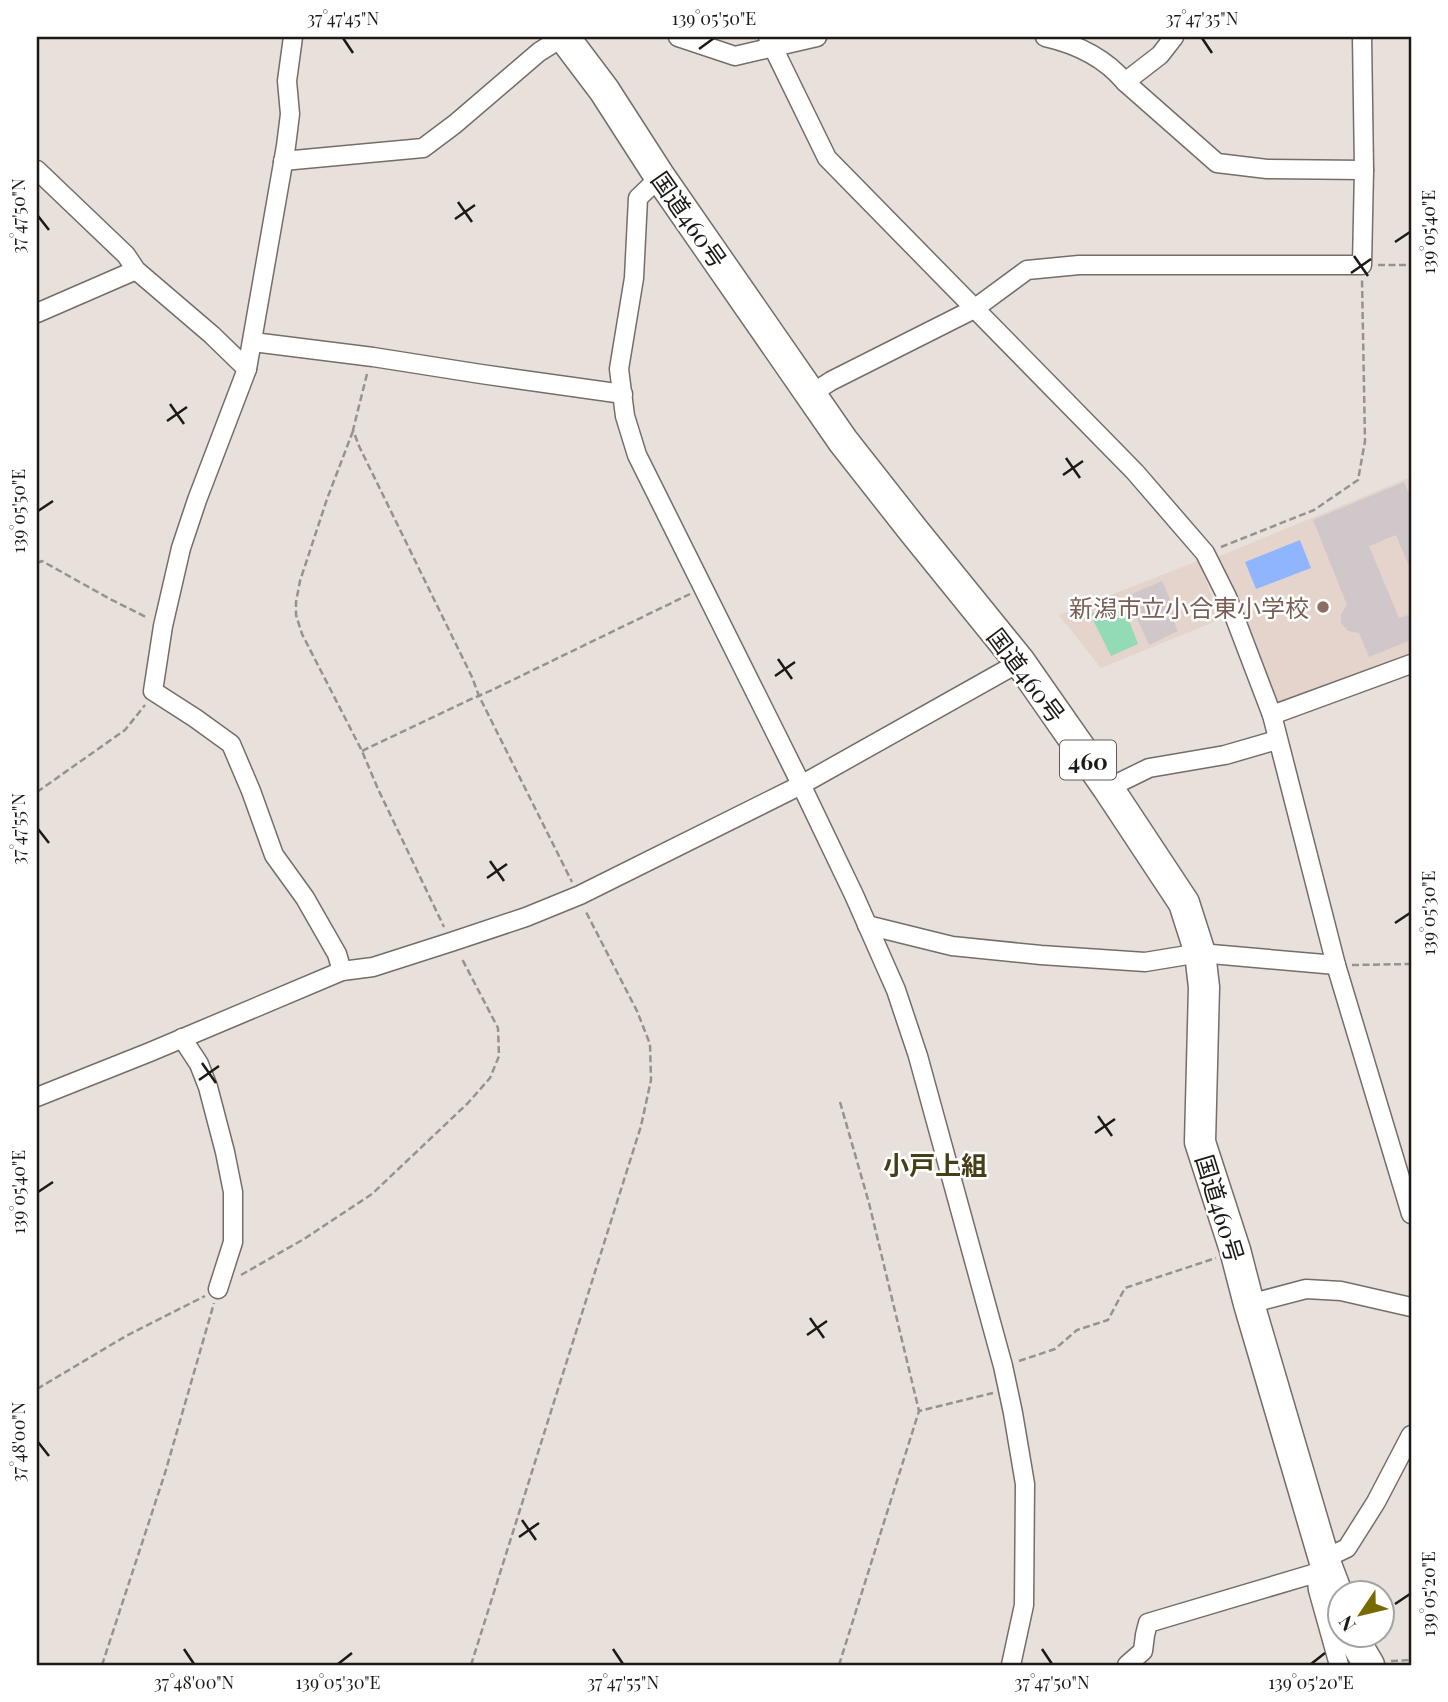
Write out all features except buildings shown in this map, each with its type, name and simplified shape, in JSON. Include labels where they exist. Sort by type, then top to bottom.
[{"type":"highway","name":"国道460号","points":[[563,37],[604,90],[660,177],[851,451],[1020,662],[1184,903],[1200,953],[1204,987],[1200,1142],[1235,1250],[1320,1566],[1328,1580]]},
{"type":"street","points":[[293,37],[288,81],[290,114],[253,342],[247,369],[181,548],[163,626],[153,691],[231,744],[274,855],[305,898],[337,954],[342,971]]},
{"type":"street","points":[[283,161],[423,148],[539,52],[563,37]]},
{"type":"street","points":[[678,37],[735,56],[770,42],[817,37]]},
{"type":"street","points":[[1045,37],[1080,47],[1115,70],[1125,82],[1217,163],[1267,169],[1364,170]]},
{"type":"street","points":[[1125,82],[1160,55],[1174,37]]},
{"type":"street","points":[[811,394],[831,381],[974,309],[1027,270],[1079,265],[1362,265],[1362,37]]},
{"type":"street","points":[[770,42],[827,158],[1135,472],[1205,553],[1227,597],[1272,715],[1336,965],[1411,1214]]},
{"type":"street","points":[[37,170],[126,255],[136,270],[247,369]]},
{"type":"street","points":[[660,177],[638,198],[634,278],[619,369],[625,416],[637,455],[801,785],[867,925],[896,990],[918,1056],[1003,1367],[1025,1484],[1024,1605],[1011,1665]]},
{"type":"street","points":[[37,313],[136,270]]},
{"type":"street","points":[[253,342],[623,394]]},
{"type":"street","points":[[37,1097],[342,971],[373,967],[452,942],[580,895],[801,785],[1020,662]]},
{"type":"street","points":[[1272,715],[1411,664]]},
{"type":"street","points":[[1108,788],[1149,768],[1226,755],[1277,740]]},
{"type":"street","points":[[867,925],[952,946],[1041,955],[1145,962],[1200,953],[1336,965]]},
{"type":"street","points":[[182,1038],[199,1064],[208,1087],[233,1192],[233,1242],[218,1289]]},
{"type":"street","points":[[1249,1304],[1306,1289],[1341,1291],[1411,1307]]},
{"type":"street","points":[[1127,1665],[1143,1651],[1148,1623],[1320,1566],[1347,1548],[1376,1502],[1411,1435]]},
{"type":"street","points":[[1320,1566],[1318,1590],[1339,1665]]},
{"type":"path","points":[[1205,553],[1314,510],[1358,480],[1365,441],[1362,265],[1411,265]]},
{"type":"path","points":[[37,1389],[126,1336],[218,1289],[304,1240],[372,1194],[468,1103],[490,1078],[499,1056],[498,1028],[452,942],[362,751],[302,634],[296,615],[300,581],[353,430],[373,357]]},
{"type":"path","points":[[353,430],[479,696],[637,1011],[650,1044],[651,1080],[636,1139],[471,1665]]},
{"type":"path","points":[[37,563],[42,561],[163,626]]},
{"type":"path","points":[[362,751],[703,589]]},
{"type":"path","points":[[37,792],[125,730],[153,691]]},
{"type":"path","points":[[1336,965],[1411,964]]},
{"type":"path","points":[[839,1665],[919,1411],[869,1203],[840,1102]]},
{"type":"path","points":[[1003,1367],[1055,1349],[1077,1330],[1108,1320],[1125,1288],[1235,1250]]},
{"type":"path","points":[[102,1665],[165,1473],[218,1289]]},
{"type":"path","points":[[919,1411],[1008,1389]]},
{"type":"shaded area","name":"新潟市立小合東小学校","points":[[1411,477],[1411,657],[1276,709],[1215,558]]},
{"type":"shaded area","points":[[1198,561],[1221,619],[1101,668],[1059,615]]},
{"type":"green space","points":[[1121,600],[1138,644],[1111,656],[1090,614]]},
{"type":"water","points":[[1300,540],[1311,568],[1256,589],[1245,562]]},
{"type":"place","name":"新潟市立小合東小学校","points":[[1323,607]]},
{"type":"district","name":"小戸上組","points":[[935,1164]]}]
